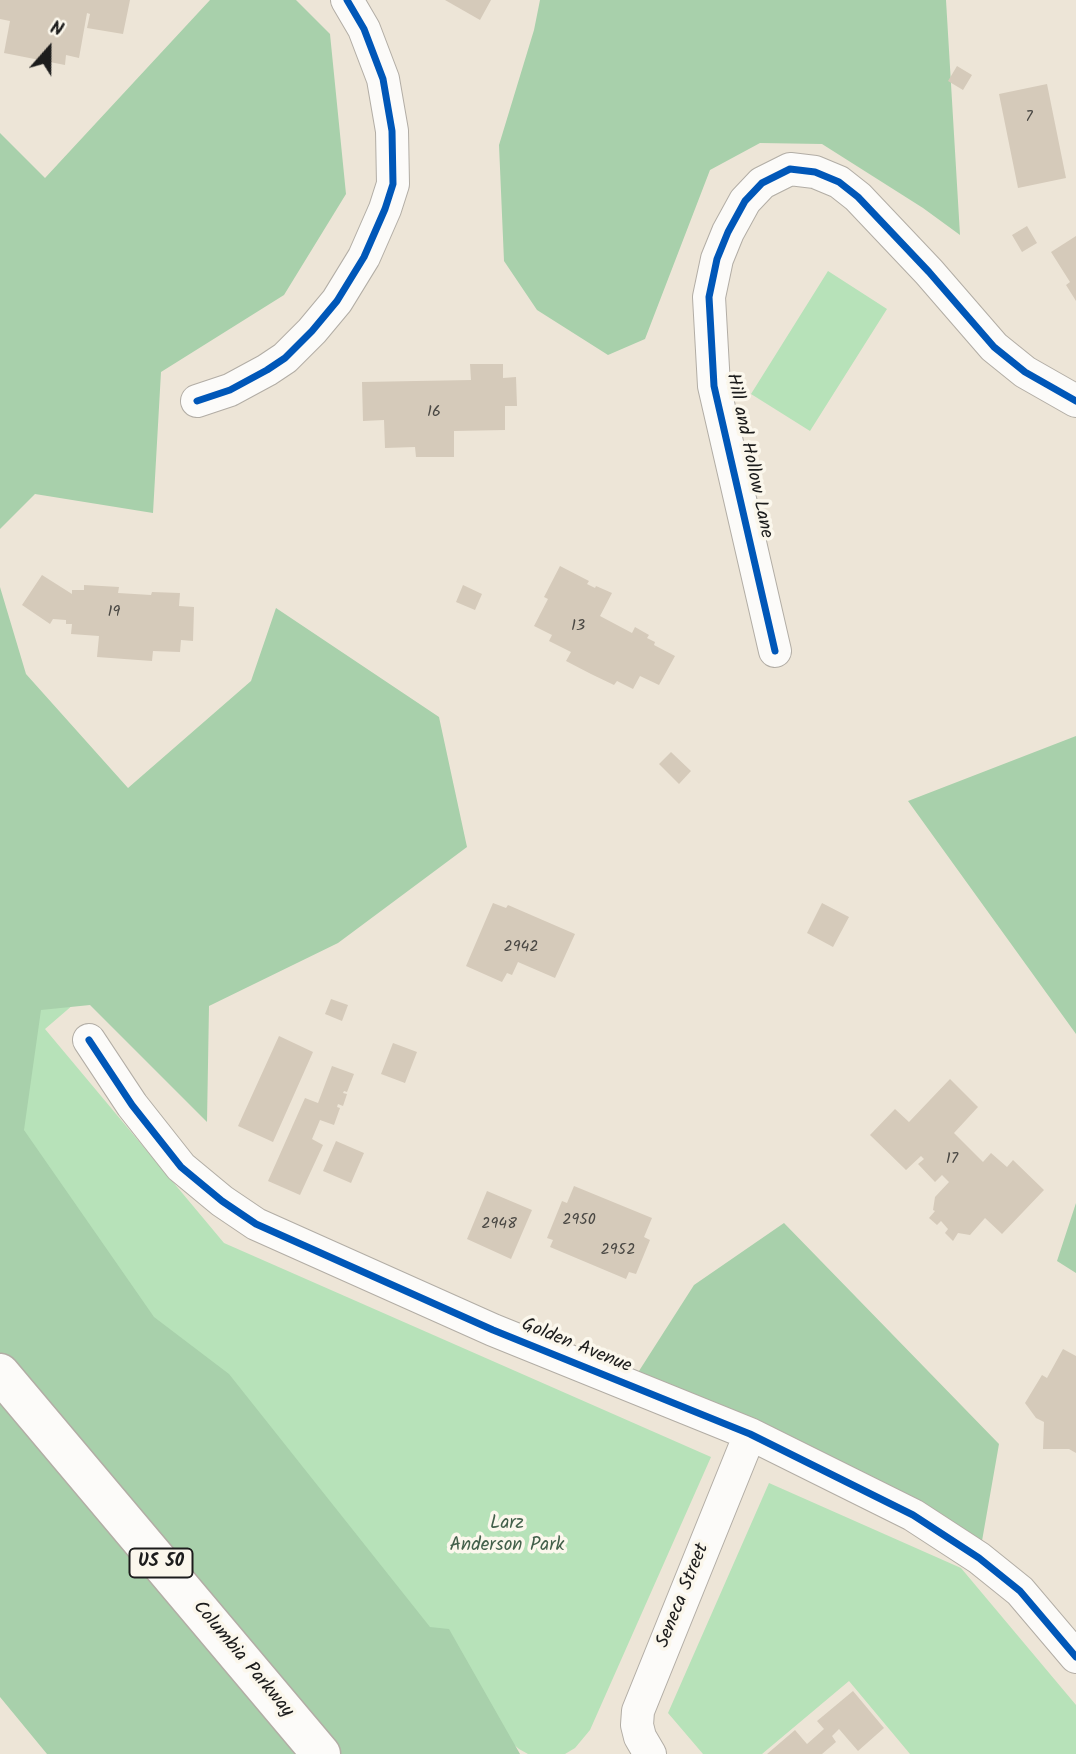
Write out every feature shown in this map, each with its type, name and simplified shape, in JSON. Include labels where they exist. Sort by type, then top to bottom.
[{"type":"highway","name":"Columbia Parkway","points":[[0,1373],[321,1754]]},
{"type":"street","points":[[197,401],[230,390],[267,370],[285,358],[312,331],[337,300],[364,257],[385,209],[393,184],[392,131],[383,79],[364,29],[347,0]]},
{"type":"street","name":"Hill and Hollow Lane","points":[[775,651],[714,386],[709,297],[717,259],[728,232],[745,201],[762,183],[790,169],[815,172],[839,182],[858,197],[911,253],[995,347],[1025,372],[1076,401]]},
{"type":"street","name":"Golden Avenue","points":[[89,1040],[132,1105],[181,1167],[222,1201],[256,1224],[492,1330],[750,1434],[913,1516],[979,1558],[1020,1591],[1076,1657]]},
{"type":"street","name":"Seneca Street","points":[[637,1748],[638,1711],[750,1434]]},
{"type":"green space","points":[[210,0],[296,0],[330,34],[346,194],[284,295],[161,372],[153,513],[35,494],[0,529],[0,133],[45,178]]},
{"type":"green space","points":[[540,0],[946,0],[960,235],[923,208],[822,144],[760,143],[710,170],[645,339],[608,355],[537,310],[504,261],[499,145],[534,30]]},
{"type":"green space","points":[[828,271],[887,309],[810,431],[751,394]]},
{"type":"green space","points":[[0,587],[26,674],[128,788],[251,681],[276,608],[439,717],[467,847],[338,943],[209,1006],[207,1122],[90,1005],[41,1010],[24,1130],[154,1317],[229,1374],[430,1627],[449,1629],[520,1754],[47,1754],[0,1697]]},
{"type":"green space","points":[[1076,736],[1076,1034],[908,801]]},
{"type":"green space","name":"Larz Anderson Park","points":[[0,885],[95,986],[45,1029],[224,1243],[711,1457],[590,1730],[575,1748],[565,1754],[528,1754],[519,1749],[249,1518],[0,1324]]},
{"type":"green space","points":[[1076,1203],[1076,1273],[1057,1261]]},
{"type":"green space","points":[[784,1223],[999,1444],[979,1558],[630,1385],[694,1285]]},
{"type":"green space","points":[[769,1483],[961,1568],[1076,1705],[1076,1754],[910,1754],[849,1681],[762,1754],[703,1754],[668,1713]]},
{"type":"building","points":[[0,0],[130,0],[123,34],[87,28],[90,14],[87,13],[79,58],[66,55],[65,65],[4,53],[10,21],[0,19]]},
{"type":"building","points":[[445,0],[491,0],[480,20]]},
{"type":"building","points":[[957,66],[972,75],[963,90],[948,81]]},
{"type":"building","points":[[1047,84],[1066,178],[1018,188],[999,94]]},
{"type":"building","points":[[1027,226],[1037,243],[1022,252],[1012,235]]},
{"type":"building","points":[[1076,236],[1076,301],[1066,285],[1070,282],[1051,252]]},
{"type":"building","points":[[470,364],[503,364],[503,378],[516,377],[517,406],[505,406],[505,430],[454,431],[454,457],[416,457],[415,447],[385,448],[384,420],[363,421],[362,382],[471,380]]},
{"type":"building","points":[[560,566],[589,581],[587,584],[612,593],[600,616],[632,633],[635,627],[649,635],[647,638],[655,642],[654,645],[675,656],[659,685],[640,676],[633,689],[617,681],[614,685],[566,661],[571,652],[549,641],[552,635],[534,626],[548,599],[544,597]]},
{"type":"building","points":[[42,575],[72,594],[72,590],[84,590],[84,585],[119,587],[118,593],[180,593],[179,606],[194,607],[193,641],[181,640],[180,652],[153,651],[152,661],[97,657],[99,636],[71,634],[72,624],[66,624],[66,620],[53,619],[50,624],[22,605]]},
{"type":"building","points":[[463,585],[482,594],[475,610],[456,602]]},
{"type":"building","points":[[671,752],[691,771],[679,784],[659,764]]},
{"type":"building","points":[[493,903],[506,908],[508,905],[575,934],[555,978],[518,962],[512,975],[507,973],[502,982],[466,966]]},
{"type":"building","points":[[822,903],[849,917],[833,947],[807,933]]},
{"type":"building","points":[[331,999],[348,1005],[342,1021],[325,1014]]},
{"type":"building","points":[[279,1036],[313,1052],[273,1142],[238,1126]]},
{"type":"building","points":[[393,1043],[417,1052],[405,1083],[381,1074]]},
{"type":"building","points":[[332,1066],[354,1074],[347,1092],[343,1093],[347,1094],[343,1106],[338,1104],[337,1107],[340,1108],[334,1125],[320,1120],[312,1139],[323,1145],[300,1195],[268,1181],[305,1098],[318,1103]]},
{"type":"building","points":[[950,1079],[978,1107],[954,1133],[983,1162],[991,1153],[1007,1167],[1013,1160],[1044,1190],[1002,1234],[985,1218],[970,1235],[958,1233],[953,1241],[945,1233],[948,1229],[941,1221],[937,1225],[929,1218],[935,1211],[935,1197],[949,1182],[942,1175],[935,1182],[918,1164],[924,1159],[921,1156],[906,1170],[870,1135],[895,1109],[909,1122]]},
{"type":"building","points":[[336,1141],[364,1153],[351,1183],[323,1171]]},
{"type":"building","points":[[574,1186],[652,1218],[644,1237],[650,1240],[636,1274],[629,1272],[626,1279],[550,1247],[553,1240],[547,1238],[562,1201],[567,1203]]},
{"type":"building","points":[[487,1191],[532,1210],[511,1259],[467,1239]]},
{"type":"building","points":[[1063,1349],[1076,1356],[1076,1453],[1069,1449],[1043,1449],[1044,1422],[1036,1418],[1025,1403],[1042,1375],[1047,1378]]},
{"type":"building","points":[[853,1691],[884,1728],[858,1751],[839,1729],[832,1736],[836,1742],[822,1754],[767,1754],[795,1730],[807,1744],[824,1729],[817,1721]]},
{"type":"cycle path","points":[[197,401],[230,390],[267,370],[285,358],[312,331],[337,301],[364,257],[385,209],[393,184],[392,131],[383,79],[364,29],[347,0]]},
{"type":"cycle path","points":[[775,651],[714,386],[709,297],[717,259],[728,232],[745,201],[762,183],[790,169],[815,172],[839,182],[858,197],[929,272],[994,347],[1025,372],[1076,401]]},
{"type":"cycle path","points":[[89,1040],[132,1105],[181,1167],[222,1201],[256,1224],[493,1330],[750,1434],[913,1515],[979,1558],[1020,1591],[1076,1657]]}]
